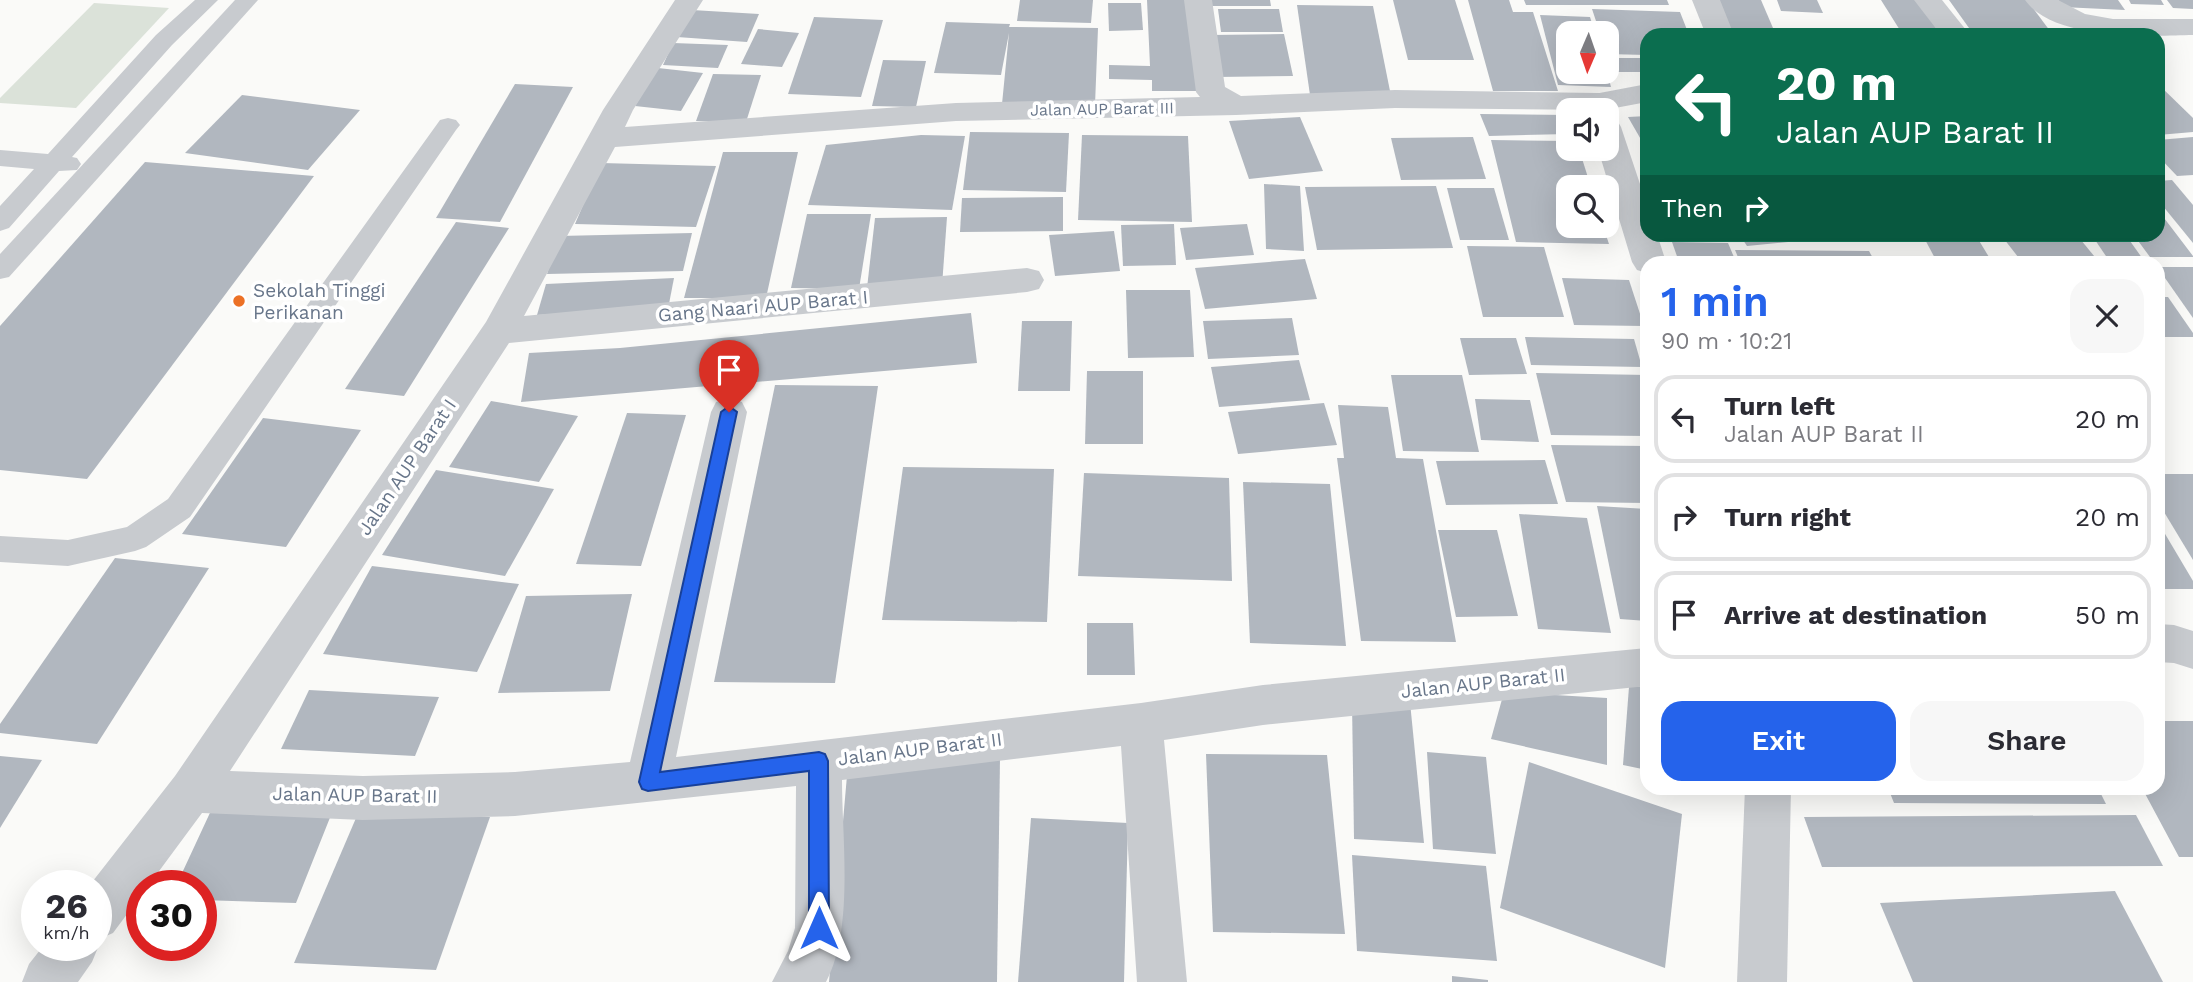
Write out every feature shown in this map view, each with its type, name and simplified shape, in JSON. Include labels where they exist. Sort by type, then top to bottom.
[{"type":"street","name":"Jalan AUP Barat I","points":[[112,895],[191,791],[498,331],[618,110],[689,0]]},
{"type":"street","points":[[1198,0],[1211,92],[1236,106]]},
{"type":"street","points":[[1706,0],[1717,28]]},
{"type":"street","points":[[1928,0],[1950,28]]},
{"type":"street","points":[[2039,0],[2073,21],[2094,26],[2193,27]]},
{"type":"street","name":"Jalan AUP Barat III","points":[[1619,105],[1640,96]]},
{"type":"street","name":"Jalan AUP Barat III","points":[[605,138],[956,112],[1236,106],[1395,99],[1556,110]]},
{"type":"street","points":[[1617,161],[1640,233]]},
{"type":"street","name":"Gang Naari AUP Barat I","points":[[498,331],[1027,280]]},
{"type":"street","points":[[648,782],[729,412]]},
{"type":"street","name":"Jalan AUP Barat II","points":[[191,791],[363,798],[515,794],[648,782],[1141,723],[1263,705],[1640,668]]},
{"type":"street","points":[[1141,723],[1162,982]]},
{"type":"street","points":[[797,982],[810,962],[819,928],[819,761]]},
{"type":"street","points":[[1762,982],[1768,795]]},
{"type":"street","points":[[47,982],[63,961]]},
{"type":"lane","points":[[0,222],[164,40],[207,0]]},
{"type":"lane","points":[[0,270],[247,0]]},
{"type":"lane","points":[[0,549],[68,553],[135,538],[179,508],[448,125]]},
{"type":"lane","points":[[0,158],[94,167]]},
{"type":"shaded area","points":[[94,3],[169,8],[76,108],[0,103],[0,98]]},
{"type":"building","points":[[1020,0],[1093,0],[1091,23],[1017,21]]},
{"type":"building","points":[[1147,0],[1191,0],[1197,91],[1152,91],[1152,80],[1109,79],[1109,65],[1150,66]]},
{"type":"building","points":[[1202,0],[1270,0],[1271,6],[1203,6]]},
{"type":"building","points":[[1393,0],[1455,0],[1474,60],[1408,60]]},
{"type":"building","points":[[1468,0],[1509,0],[1513,12],[1533,12],[1558,91],[1493,91]]},
{"type":"building","points":[[1524,0],[1667,0],[1669,5],[1526,5]]},
{"type":"building","points":[[1713,0],[1761,0],[1773,28],[1723,28]]},
{"type":"building","points":[[1777,0],[1817,0],[1823,13],[1781,11]]},
{"type":"building","points":[[1881,0],[1917,0],[1936,28],[1899,28]]},
{"type":"building","points":[[1949,0],[2027,0],[2048,28],[1969,28]]},
{"type":"building","points":[[2058,0],[2118,0],[2125,10],[2062,7]]},
{"type":"building","points":[[2129,0],[2161,0],[2164,5],[2131,4]]},
{"type":"building","points":[[2167,0],[2193,0],[2193,9],[2173,8]]},
{"type":"building","points":[[1108,3],[1141,3],[1143,30],[1109,31]]},
{"type":"building","points":[[1297,5],[1373,6],[1391,96],[1310,95]]},
{"type":"building","points":[[1218,9],[1279,9],[1283,32],[1221,32]]},
{"type":"building","points":[[1592,9],[1680,12],[1686,28],[1640,28],[1640,55],[1619,54],[1619,21],[1596,21]]},
{"type":"building","points":[[692,10],[759,14],[747,42],[677,37]]},
{"type":"building","points":[[1540,15],[1590,17],[1591,21],[1556,21],[1556,77]]},
{"type":"building","points":[[814,17],[883,20],[861,97],[788,94]]},
{"type":"building","points":[[946,22],[1010,24],[1009,27],[1098,28],[1095,105],[1002,104],[1009,33],[1001,75],[934,73]]},
{"type":"building","points":[[758,29],[799,33],[782,67],[741,64]]},
{"type":"building","points":[[1284,34],[1293,76],[1217,77],[1211,35]]},
{"type":"building","points":[[673,43],[728,45],[718,68],[663,65]]},
{"type":"building","points":[[1619,58],[1640,58],[1640,72],[1619,72]]},
{"type":"building","points":[[883,60],[926,61],[916,107],[872,106]]},
{"type":"building","points":[[658,68],[703,73],[681,111],[635,106]]},
{"type":"building","points":[[713,74],[761,75],[746,122],[696,121]]},
{"type":"building","points":[[515,84],[573,87],[500,222],[436,218]]},
{"type":"building","points":[[1610,84],[1611,87],[1558,85]]},
{"type":"building","points":[[2165,91],[2193,118],[2193,132],[2165,134]]},
{"type":"building","points":[[242,95],[360,110],[308,170],[185,153]]},
{"type":"building","points":[[1480,114],[1556,115],[1556,134],[1489,136]]},
{"type":"building","points":[[1640,116],[1640,138],[1628,117]]},
{"type":"building","points":[[1300,117],[1323,171],[1249,179],[1229,121]]},
{"type":"building","points":[[970,132],[1069,133],[1066,192],[963,190]]},
{"type":"building","points":[[921,135],[965,136],[952,210],[808,205],[826,145]]},
{"type":"building","points":[[1082,135],[1188,136],[1192,222],[1078,220]]},
{"type":"building","points":[[1473,137],[1486,179],[1401,180],[1391,138]]},
{"type":"building","points":[[2193,137],[2193,175],[2177,176],[2165,163],[2165,139]]},
{"type":"building","points":[[1491,140],[1556,141],[1556,161],[1583,161],[1587,175],[1556,175],[1556,238],[1607,238],[1609,244],[1516,242]]},
{"type":"building","points":[[723,152],[798,152],[766,298],[684,298]]},
{"type":"building","points":[[145,162],[314,176],[87,479],[0,470],[0,326]]},
{"type":"building","points":[[601,163],[716,166],[696,227],[575,224]]},
{"type":"building","points":[[2165,180],[2172,180],[2193,205],[2193,243],[2165,209]]},
{"type":"building","points":[[1264,184],[1300,186],[1304,251],[1266,249]]},
{"type":"building","points":[[1436,186],[1453,248],[1317,250],[1305,187]]},
{"type":"building","points":[[1447,188],[1494,188],[1509,240],[1460,240]]},
{"type":"building","points":[[1063,197],[1063,231],[960,232],[962,198]]},
{"type":"building","points":[[807,214],[871,214],[859,289],[791,288]]},
{"type":"building","points":[[947,217],[942,286],[867,288],[875,218]]},
{"type":"building","points":[[2165,219],[2193,257],[2165,257],[2149,256],[2139,242],[2165,242]]},
{"type":"building","points":[[456,222],[509,228],[404,396],[345,389]]},
{"type":"building","points":[[1174,224],[1176,265],[1123,266],[1121,225]]},
{"type":"building","points":[[1247,224],[1254,255],[1186,260],[1180,228]]},
{"type":"building","points":[[1114,231],[1120,271],[1055,276],[1049,235]]},
{"type":"building","points":[[692,233],[683,271],[547,274],[559,236]]},
{"type":"building","points":[[1672,242],[1728,243],[1733,256],[1677,256]]},
{"type":"building","points":[[1744,242],[1788,242],[1747,246]]},
{"type":"building","points":[[1926,242],[1980,242],[1988,256],[1934,256]]},
{"type":"building","points":[[2006,242],[2083,242],[2094,256],[2017,256]]},
{"type":"building","points":[[2096,242],[2131,242],[2141,256],[2106,256]]},
{"type":"building","points":[[1467,246],[1544,247],[1564,317],[1483,317]]},
{"type":"building","points":[[1735,250],[1869,251],[1872,256],[1738,256]]},
{"type":"building","points":[[1305,259],[1317,299],[1205,309],[1195,268]]},
{"type":"building","points":[[2165,267],[2193,267],[2193,318],[2165,278]]},
{"type":"building","points":[[674,278],[668,309],[537,315],[546,284]]},
{"type":"building","points":[[1562,278],[1629,280],[1640,314],[1640,326],[1574,325]]},
{"type":"building","points":[[1126,290],[1190,290],[1194,357],[1128,358]]},
{"type":"building","points":[[2165,297],[2168,297],[2193,333],[2193,337],[2165,337]]},
{"type":"building","points":[[971,313],[977,363],[521,402],[529,353],[620,348]]},
{"type":"building","points":[[1292,318],[1299,355],[1208,359],[1203,321]]},
{"type":"building","points":[[1022,321],[1072,321],[1070,391],[1018,391]]},
{"type":"building","points":[[1525,337],[1634,339],[1640,360],[1640,367],[1531,365]]},
{"type":"building","points":[[1460,338],[1516,338],[1527,374],[1469,375]]},
{"type":"building","points":[[1299,360],[1310,400],[1219,407],[1211,367]]},
{"type":"building","points":[[1087,371],[1143,371],[1143,444],[1085,444]]},
{"type":"building","points":[[1536,373],[1640,375],[1640,436],[1551,435]]},
{"type":"building","points":[[1391,375],[1462,375],[1479,452],[1403,451]]},
{"type":"building","points":[[775,385],[878,386],[835,683],[714,682]]},
{"type":"building","points":[[1475,399],[1530,400],[1539,442],[1481,440]]},
{"type":"building","points":[[491,401],[578,416],[539,482],[449,467]]},
{"type":"building","points":[[1324,403],[1337,445],[1238,454],[1228,412]]},
{"type":"building","points":[[1338,405],[1388,407],[1396,458],[1423,459],[1456,642],[1361,641],[1337,458],[1344,458]]},
{"type":"building","points":[[627,413],[686,415],[641,566],[576,564]]},
{"type":"building","points":[[263,418],[361,430],[286,547],[182,534]]},
{"type":"building","points":[[1551,445],[1640,446],[1640,503],[1566,502]]},
{"type":"building","points":[[1545,460],[1558,504],[1446,505],[1436,461]]},
{"type":"building","points":[[903,467],[1054,469],[1047,622],[882,620]]},
{"type":"building","points":[[436,470],[554,489],[505,576],[382,555]]},
{"type":"building","points":[[1084,473],[1229,478],[1232,581],[1078,576]]},
{"type":"building","points":[[2165,474],[2193,474],[2193,560],[2165,514]]},
{"type":"building","points":[[1243,482],[1330,484],[1346,646],[1250,643]]},
{"type":"building","points":[[1597,506],[1640,509],[1640,620],[1620,619]]},
{"type":"building","points":[[1519,514],[1587,518],[1611,633],[1538,629]]},
{"type":"building","points":[[1438,530],[1497,530],[1518,616],[1456,617]]},
{"type":"building","points":[[2165,534],[2193,581],[2193,589],[2165,589]]},
{"type":"building","points":[[115,558],[209,568],[97,744],[0,733],[0,724]]},
{"type":"building","points":[[372,566],[519,584],[477,672],[323,654]]},
{"type":"building","points":[[632,594],[610,691],[498,693],[526,596]]},
{"type":"building","points":[[1087,623],[1133,623],[1135,675],[1087,675]]},
{"type":"building","points":[[1640,686],[1640,769],[1623,765],[1629,687]]},
{"type":"building","points":[[309,690],[439,697],[415,756],[281,749]]},
{"type":"building","points":[[1409,692],[1424,843],[1354,839],[1352,702]]},
{"type":"building","points":[[1504,692],[1607,698],[1607,765],[1491,739]]},
{"type":"building","points":[[2165,721],[2193,721],[2193,857],[2179,857],[2146,795],[2165,795]]},
{"type":"building","points":[[1427,752],[1486,757],[1496,854],[1433,849]]},
{"type":"building","points":[[1206,754],[1327,755],[1345,934],[1213,932]]},
{"type":"building","points":[[0,756],[42,760],[0,828]]},
{"type":"building","points":[[1000,758],[997,982],[829,982],[848,764]]},
{"type":"building","points":[[1529,762],[1682,814],[1665,968],[1500,908]]},
{"type":"building","points":[[1891,795],[2102,795],[2106,804],[1894,803]]},
{"type":"building","points":[[215,802],[335,805],[296,903],[217,901],[217,870],[183,870]]},
{"type":"building","points":[[359,811],[490,817],[436,970],[294,963]]},
{"type":"building","points":[[2136,815],[2163,866],[1822,867],[1804,817]]},
{"type":"building","points":[[1031,818],[1128,823],[1124,982],[1018,982]]},
{"type":"building","points":[[1352,855],[1486,866],[1497,961],[1357,951]]},
{"type":"building","points":[[2115,891],[2163,982],[1913,982],[1880,903]]},
{"type":"building","points":[[1452,976],[1488,980],[1488,982],[1452,982]]},
{"type":"place","name":"Sekolah Tinggi Perikanan","points":[[239,301]]},
{"type":"route","points":[[729,412],[648,782],[819,761],[819,928]]}]
